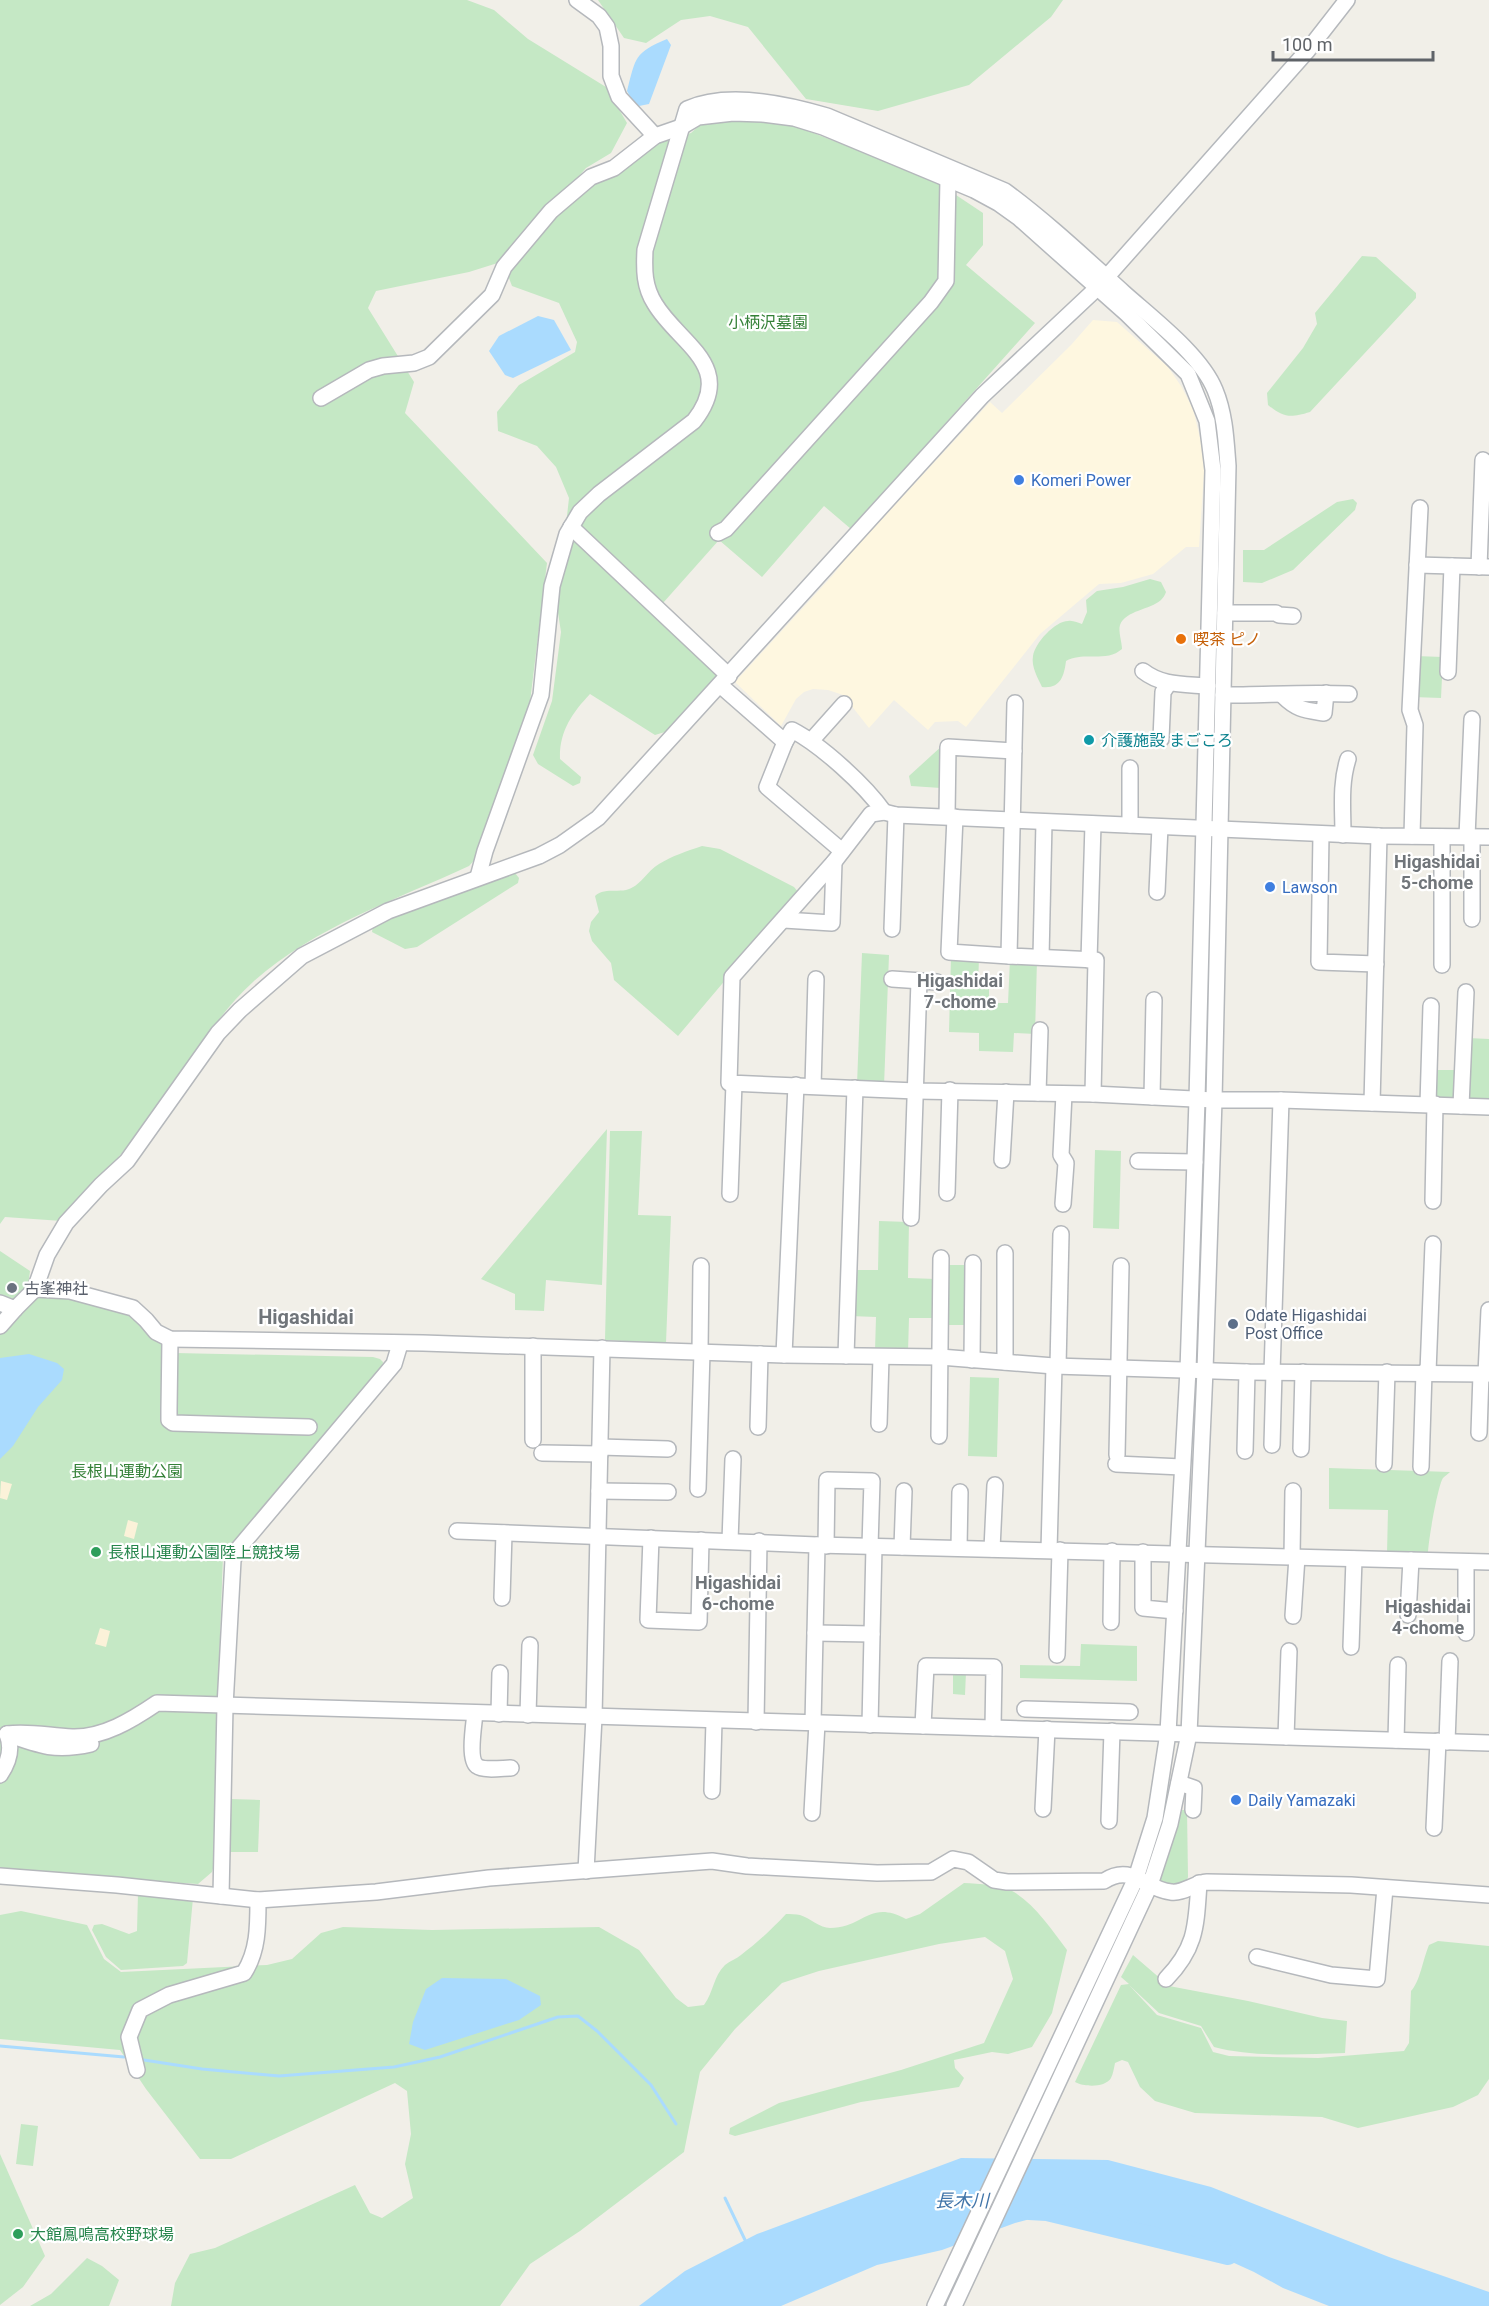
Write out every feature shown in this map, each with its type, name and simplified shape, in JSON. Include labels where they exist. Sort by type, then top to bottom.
[{"type":"street","points":[[577,0],[599,16],[607,27],[611,46],[611,76],[619,97],[655,136]]},
{"type":"street","points":[[0,1326],[35,1289],[47,1255],[66,1223],[127,1161],[218,1033],[240,1010],[302,956],[388,911],[539,856],[560,845],[598,818],[982,396],[1102,283],[1308,50],[1347,0]]},
{"type":"street","points":[[321,398],[369,370],[383,366],[414,363],[429,357],[492,295],[504,267],[551,211],[591,177],[614,168],[655,136],[681,127],[698,117],[733,113],[794,118],[950,173],[1019,218],[1163,328],[1204,369],[1215,390],[1225,424],[1228,466],[1223,695],[1212,829],[1197,1100],[1188,1370],[1168,1733],[1143,1882],[1050,2059],[935,2306]]},
{"type":"street","points":[[478,877],[485,851],[541,695],[552,586],[558,558],[571,527],[580,512],[599,494],[694,421],[703,409],[709,392],[708,373],[701,356],[655,305],[647,288],[644,269],[645,250],[681,127]]},
{"type":"street","points":[[718,533],[726,529],[859,382],[931,302],[946,281],[950,173]]},
{"type":"street","points":[[954,2306],[1066,2065],[1143,1882],[1170,1824],[1189,1734],[1214,1101],[1212,829],[1208,686],[1213,470],[1208,421],[1188,374],[1127,314],[1102,283]]},
{"type":"street","points":[[1417,565],[1484,567],[1483,460]]},
{"type":"street","points":[[1412,836],[1415,726],[1410,711],[1420,508]]},
{"type":"street","points":[[571,527],[785,742]]},
{"type":"street","points":[[1448,672],[1452,566]]},
{"type":"street","points":[[1225,613],[1276,613],[1293,616]]},
{"type":"street","points":[[1143,670],[1152,678],[1169,683],[1208,686]]},
{"type":"street","points":[[1161,739],[1163,692],[1169,683]]},
{"type":"street","points":[[1223,695],[1282,696],[1299,692],[1349,694]]},
{"type":"street","points":[[1009,956],[1015,703]]},
{"type":"street","points":[[811,741],[844,704]]},
{"type":"street","points":[[1472,719],[1470,837],[1472,919]]},
{"type":"street","points":[[838,857],[767,787],[792,730],[811,741],[890,814],[892,929]]},
{"type":"street","points":[[1014,751],[948,747],[951,817],[949,952],[1096,960],[1093,1094]]},
{"type":"street","points":[[1343,835],[1342,794],[1348,759]]},
{"type":"street","points":[[1130,768],[1130,825]]},
{"type":"street","points":[[1489,837],[1343,835],[871,814],[838,857],[732,977],[729,1083],[1093,1094],[1214,1101],[1281,1100],[1489,1107]]},
{"type":"street","points":[[1041,957],[1044,822]]},
{"type":"street","points":[[1089,960],[1093,824]]},
{"type":"street","points":[[1157,892],[1160,827]]},
{"type":"street","points":[[1322,834],[1319,962],[1376,964]]},
{"type":"street","points":[[1372,1102],[1379,836]]},
{"type":"street","points":[[1442,837],[1442,965]]},
{"type":"street","points":[[784,920],[832,923],[838,857]]},
{"type":"street","points":[[813,1086],[816,979]]},
{"type":"street","points":[[892,979],[937,982]]},
{"type":"street","points":[[911,1218],[918,981]]},
{"type":"street","points":[[1461,1106],[1466,992]]},
{"type":"street","points":[[1152,1097],[1154,1000]]},
{"type":"street","points":[[1431,1006],[1433,1200]]},
{"type":"street","points":[[1038,1094],[1040,1030]]},
{"type":"street","points":[[729,1194],[734,1083]]},
{"type":"street","points":[[784,1355],[796,1085]]},
{"type":"street","points":[[846,1356],[855,1088]]},
{"type":"street","points":[[946,1192],[950,1090]]},
{"type":"street","points":[[1002,1160],[1006,1092]]},
{"type":"street","points":[[1063,1203],[1065,1163],[1060,1155],[1064,1094]]},
{"type":"street","points":[[1272,1446],[1281,1100]]},
{"type":"street","points":[[1138,1161],[1195,1162]]},
{"type":"street","points":[[1057,1654],[1056,1366],[1060,1234]]},
{"type":"street","points":[[1421,1467],[1433,1244]]},
{"type":"street","points":[[1005,1253],[1005,1362]]},
{"type":"street","points":[[939,1436],[941,1258]]},
{"type":"street","points":[[972,1360],[973,1263]]},
{"type":"street","points":[[698,1489],[701,1266]]},
{"type":"street","points":[[1120,1266],[1116,1460],[1182,1467]]},
{"type":"street","points":[[35,1289],[70,1291],[133,1308],[156,1332],[170,1339],[940,1357],[1056,1366],[1247,1372],[1485,1374]]},
{"type":"street","points":[[0,1304],[15,1309]]},
{"type":"street","points":[[1479,1434],[1489,1310]]},
{"type":"street","points":[[170,1339],[168,1409],[169,1420],[173,1423],[309,1427]]},
{"type":"street","points":[[221,1896],[225,1706],[233,1560],[238,1550],[394,1364],[400,1344]]},
{"type":"street","points":[[533,1346],[533,1440]]},
{"type":"street","points":[[586,1871],[594,1717],[602,1348]]},
{"type":"street","points":[[758,1427],[760,1354]]},
{"type":"street","points":[[879,1424],[881,1357]]},
{"type":"street","points":[[1245,1450],[1247,1372]]},
{"type":"street","points":[[1301,1449],[1303,1372]]},
{"type":"street","points":[[1384,1464],[1387,1372]]},
{"type":"street","points":[[542,1453],[668,1449]]},
{"type":"street","points":[[730,1541],[734,1459]]},
{"type":"street","points":[[812,1813],[815,1633],[827,1480],[872,1481],[870,1725]]},
{"type":"street","points":[[992,1549],[994,1485]]},
{"type":"street","points":[[599,1491],[668,1492]]},
{"type":"street","points":[[902,1547],[904,1491]]},
{"type":"street","points":[[1293,1491],[1293,1616]]},
{"type":"street","points":[[959,1548],[960,1492]]},
{"type":"street","points":[[458,1531],[821,1545],[1489,1562]]},
{"type":"street","points":[[506,1533],[506,1593]]},
{"type":"street","points":[[651,1538],[648,1620],[699,1622],[701,1540]]},
{"type":"street","points":[[756,1722],[759,1542]]},
{"type":"street","points":[[1110,1622],[1112,1551]]},
{"type":"street","points":[[1143,1552],[1143,1608],[1175,1611]]},
{"type":"street","points":[[1351,1647],[1354,1559]]},
{"type":"street","points":[[1408,1615],[1411,1560]]},
{"type":"street","points":[[1466,1562],[1466,1633]]},
{"type":"street","points":[[815,1633],[872,1634]]},
{"type":"street","points":[[528,1715],[530,1645]]},
{"type":"street","points":[[1286,1737],[1288,1651]]},
{"type":"street","points":[[1434,1828],[1450,1661]]},
{"type":"street","points":[[1396,1740],[1398,1665]]},
{"type":"street","points":[[923,1726],[926,1666],[994,1667],[993,1728]]},
{"type":"street","points":[[499,1714],[500,1673]]},
{"type":"street","points":[[2,1734],[42,1747],[84,1746],[141,1725],[153,1713],[157,1703],[1489,1743]]},
{"type":"street","points":[[1025,1709],[1130,1712]]},
{"type":"street","points":[[1074,1711],[1074,1730]]},
{"type":"street","points":[[475,1713],[472,1758],[476,1765],[480,1768],[511,1768]]},
{"type":"street","points":[[711,1791],[714,1721]]},
{"type":"street","points":[[1043,1809],[1047,1730]]},
{"type":"street","points":[[1109,1821],[1112,1731]]},
{"type":"street","points":[[0,1775],[10,1756],[9,1740],[2,1734]]},
{"type":"street","points":[[1179,1783],[1194,1788],[1193,1810]]},
{"type":"street","points":[[0,1876],[258,1900],[376,1892],[489,1878],[712,1861],[747,1866],[877,1873],[931,1872],[953,1859],[968,1862],[994,1880],[1104,1881],[1115,1874],[1126,1874],[1172,1893],[1199,1883],[1351,1885],[1489,1895]]},
{"type":"street","points":[[1166,1979],[1179,1966],[1191,1945],[1196,1922],[1199,1883]]},
{"type":"street","points":[[1257,1957],[1331,1975],[1377,1978],[1385,1888]]},
{"type":"street","points":[[137,2070],[129,2037],[140,2010],[169,1995],[243,1973],[253,1959],[258,1900]]},
{"type":"shaded area","points":[[1093,320],[1117,322],[1168,367],[1193,409],[1202,446],[1204,472],[1199,547],[1186,547],[1153,574],[1121,583],[1099,584],[1040,634],[966,727],[958,721],[935,722],[928,730],[894,700],[869,728],[843,695],[828,690],[813,689],[804,692],[796,699],[781,726],[735,682],[990,402],[1002,413]]},
{"type":"green space","points":[[0,0],[467,0],[494,10],[528,39],[606,87],[627,123],[611,153],[586,168],[504,261],[469,272],[376,291],[368,308],[414,382],[405,413],[547,563],[530,702],[510,770],[480,854],[469,866],[356,916],[302,945],[277,963],[253,982],[227,1009],[150,1118],[114,1163],[62,1221],[5,1217],[0,1224]]},
{"type":"green space","points":[[598,0],[1063,0],[1051,17],[969,85],[878,111],[806,99],[748,27],[710,16],[681,20],[646,43],[624,38]]},
{"type":"green space","name":"小柄沢墓園","points":[[733,117],[798,127],[932,179],[983,213],[983,245],[966,265],[1035,323],[851,529],[824,506],[762,577],[719,540],[655,612],[720,674],[665,732],[655,735],[590,694],[572,716],[564,732],[560,749],[560,759],[581,777],[580,783],[573,786],[538,764],[533,755],[552,701],[561,632],[557,606],[569,498],[556,467],[537,446],[498,431],[497,412],[519,385],[575,352],[577,342],[559,303],[512,286],[507,273],[584,177],[658,142],[691,133],[700,125]]},
{"type":"green space","points":[[1362,256],[1376,257],[1416,293],[1416,298],[1310,412],[1292,416],[1283,415],[1268,405],[1267,393],[1303,348],[1317,324],[1315,313]]},
{"type":"green space","points":[[1353,499],[1357,503],[1355,510],[1293,570],[1262,583],[1243,582],[1243,550],[1264,550],[1337,502]]},
{"type":"green space","points":[[1150,579],[1161,582],[1166,593],[1156,603],[1123,620],[1120,625],[1122,649],[1109,655],[1080,657],[1066,661],[1060,681],[1053,686],[1042,687],[1035,672],[1033,656],[1037,645],[1046,634],[1063,622],[1072,621],[1082,624],[1087,612],[1086,600],[1097,591],[1123,587]]},
{"type":"green space","points":[[1415,656],[1443,657],[1441,698],[1413,697]]},
{"type":"green space","points":[[943,745],[941,788],[911,786],[909,776]]},
{"type":"green space","points":[[702,846],[720,849],[794,887],[799,893],[678,1036],[614,980],[611,963],[592,941],[589,931],[591,922],[599,912],[595,896],[605,891],[622,891],[631,888],[659,864]]},
{"type":"green space","points":[[515,873],[519,878],[518,883],[417,947],[405,949],[372,932],[373,926],[379,920]]},
{"type":"green space","points":[[862,953],[889,955],[884,1086],[857,1085]]},
{"type":"green space","points":[[951,957],[979,958],[978,986],[989,987],[989,1003],[1008,1003],[1010,959],[1037,960],[1035,1034],[1014,1033],[1013,1052],[979,1051],[979,1033],[949,1032]]},
{"type":"green space","points":[[1468,1038],[1489,1039],[1489,1103],[1469,1103],[1465,1095]]},
{"type":"green space","points":[[1433,1070],[1456,1070],[1455,1099],[1432,1100]]},
{"type":"green space","points":[[607,1129],[602,1285],[546,1280],[544,1311],[515,1310],[515,1294],[481,1279]]},
{"type":"green space","points":[[610,1131],[642,1131],[638,1215],[671,1216],[666,1343],[605,1340]]},
{"type":"green space","points":[[1095,1150],[1121,1151],[1119,1229],[1093,1228]]},
{"type":"green space","points":[[879,1221],[909,1222],[908,1278],[936,1279],[935,1318],[909,1318],[908,1352],[875,1351],[876,1317],[850,1316],[851,1270],[878,1270]]},
{"type":"green space","points":[[0,1251],[30,1271],[28,1286],[0,1317]]},
{"type":"green space","points":[[943,1265],[968,1265],[967,1325],[942,1325]]},
{"type":"green space","name":"長根山運動公園","points":[[69,1296],[126,1313],[155,1339],[175,1353],[373,1357],[383,1362],[382,1369],[223,1555],[217,1725],[223,1755],[214,1865],[212,1872],[198,1884],[0,1871],[0,1332],[37,1298]]},
{"type":"green space","points":[[970,1377],[999,1378],[997,1457],[968,1456]]},
{"type":"green space","points":[[1329,1468],[1450,1472],[1443,1478],[1439,1491],[1428,1553],[1387,1554],[1388,1510],[1329,1509]]},
{"type":"green space","points":[[1081,1644],[1137,1646],[1137,1681],[1020,1678],[1020,1665],[1080,1666]]},
{"type":"green space","points":[[953,1672],[966,1672],[965,1695],[953,1694]]},
{"type":"green space","points":[[230,1799],[260,1800],[258,1852],[227,1852]]},
{"type":"green space","points":[[1182,1810],[1187,1810],[1188,1877],[1186,1882],[1172,1886],[1160,1883],[1160,1876]]},
{"type":"green space","points":[[964,1883],[996,1886],[1014,1892],[1036,1911],[1067,1950],[1052,2013],[1032,2047],[1008,2054],[992,2052],[954,2060],[955,2068],[964,2078],[959,2087],[861,2102],[735,2136],[729,2134],[730,2128],[779,2103],[901,2070],[984,2043],[1013,1979],[1005,1951],[985,1937],[939,1944],[819,1971],[782,1983],[735,2029],[700,2072],[684,2152],[580,2231],[530,2264],[500,2306],[171,2306],[175,2283],[190,2254],[215,2248],[355,2185],[370,2213],[382,2218],[413,2198],[405,2164],[411,2134],[407,2091],[395,2083],[231,2159],[200,2159],[146,2089],[120,2050],[0,2039],[0,1915],[21,1911],[87,1925],[104,1959],[121,1972],[267,1965],[292,1959],[321,1933],[343,1927],[432,1930],[599,1927],[639,1950],[676,1998],[688,2007],[704,2005],[718,1974],[725,1965],[753,1946],[786,1914],[800,1915],[830,1928],[842,1927],[875,1913],[883,1912],[906,1919],[920,1914]]},
{"type":"green space","points":[[138,1893],[193,1898],[187,1963],[183,1966],[121,1970],[106,1957],[92,1930],[94,1925],[102,1924],[129,1934],[137,1931]]},
{"type":"green space","points":[[1438,1941],[1489,1946],[1489,2079],[1478,2095],[1453,2107],[1358,2128],[1322,2117],[1195,2113],[1155,2101],[1140,2087],[1128,2062],[1122,2060],[1115,2063],[1111,2078],[1104,2084],[1089,2086],[1075,2082],[1121,1985],[1129,1984],[1121,1977],[1133,1955],[1169,1986],[1322,2018],[1347,2021],[1345,2053],[1246,2053],[1214,2047],[1201,2026],[1159,2013],[1129,1985],[1157,2015],[1201,2028],[1213,2052],[1229,2056],[1318,2058],[1404,2051],[1409,2043],[1411,1991],[1419,1976],[1429,1945]]},
{"type":"green space","points":[[21,2124],[38,2126],[33,2166],[16,2164]]},
{"type":"green space","name":"大館鳳鳴高校野球場","points":[[0,2154],[45,2256],[23,2287],[0,2305]]},
{"type":"green space","points":[[87,2258],[102,2266],[119,2280],[109,2306],[30,2306],[51,2294]]},
{"type":"sand","points":[[1,1481],[12,1484],[7,1500],[0,1498]]},
{"type":"sand","points":[[128,1520],[138,1523],[134,1539],[124,1536]]},
{"type":"sand","points":[[100,1628],[110,1631],[106,1647],[95,1644]]},
{"type":"water","points":[[667,39],[671,45],[649,104],[639,106],[627,91],[635,63],[648,48]]},
{"type":"water","points":[[538,316],[554,320],[571,350],[513,378],[505,375],[489,351],[499,336]]},
{"type":"water","points":[[29,1354],[57,1363],[64,1369],[62,1380],[38,1407],[13,1446],[0,1459],[0,1358]]},
{"type":"water","points":[[442,1978],[506,1979],[540,1996],[541,2005],[519,2020],[425,2050],[409,2044],[413,2022],[426,1989]]},
{"type":"water","name":"長木川","points":[[961,2158],[1108,2160],[1211,2187],[1389,2257],[1489,2292],[1489,2306],[1329,2306],[1283,2288],[1254,2272],[1168,2233],[1072,2208],[1015,2223],[942,2250],[877,2265],[781,2306],[639,2306],[685,2271],[757,2234]]},
{"type":"waterway","points":[[144,2060],[202,2069],[279,2076],[394,2067],[440,2057],[558,2017],[578,2016],[597,2031],[651,2085],[676,2124]]},
{"type":"waterway","points":[[0,2046],[124,2057]]},
{"type":"waterway","points":[[725,2198],[746,2242]]},
{"type":"waterway","name":"長木川","points":[[1029,2210],[1047,2211],[1228,2255]]},
{"type":"place","name":"Komeri Power","points":[[1019,480]]},
{"type":"place","name":"喫茶 ピノ","points":[[1181,639]]},
{"type":"place","name":"介護施設 まごころ","points":[[1089,740]]},
{"type":"place","name":"Lawson","points":[[1270,887]]},
{"type":"place","name":"古峯神社","points":[[12,1288]]},
{"type":"place","name":"Odate Higashidai Post Office","points":[[1233,1324]]},
{"type":"place","name":"長根山運動公園陸上競技場","points":[[96,1552]]},
{"type":"place","name":"Daily Yamazaki","points":[[1236,1800]]},
{"type":"place","name":"大館鳳鳴高校野球場","points":[[18,2234]]},
{"type":"district","name":"Higashidai 5-chome","points":[[1437,871]]},
{"type":"district","name":"Higashidai 7-chome","points":[[960,990]]},
{"type":"district","name":"Higashidai","points":[[306,1317]]},
{"type":"district","name":"Higashidai 6-chome","points":[[738,1592]]},
{"type":"district","name":"Higashidai 4-chome","points":[[1428,1616]]}]
